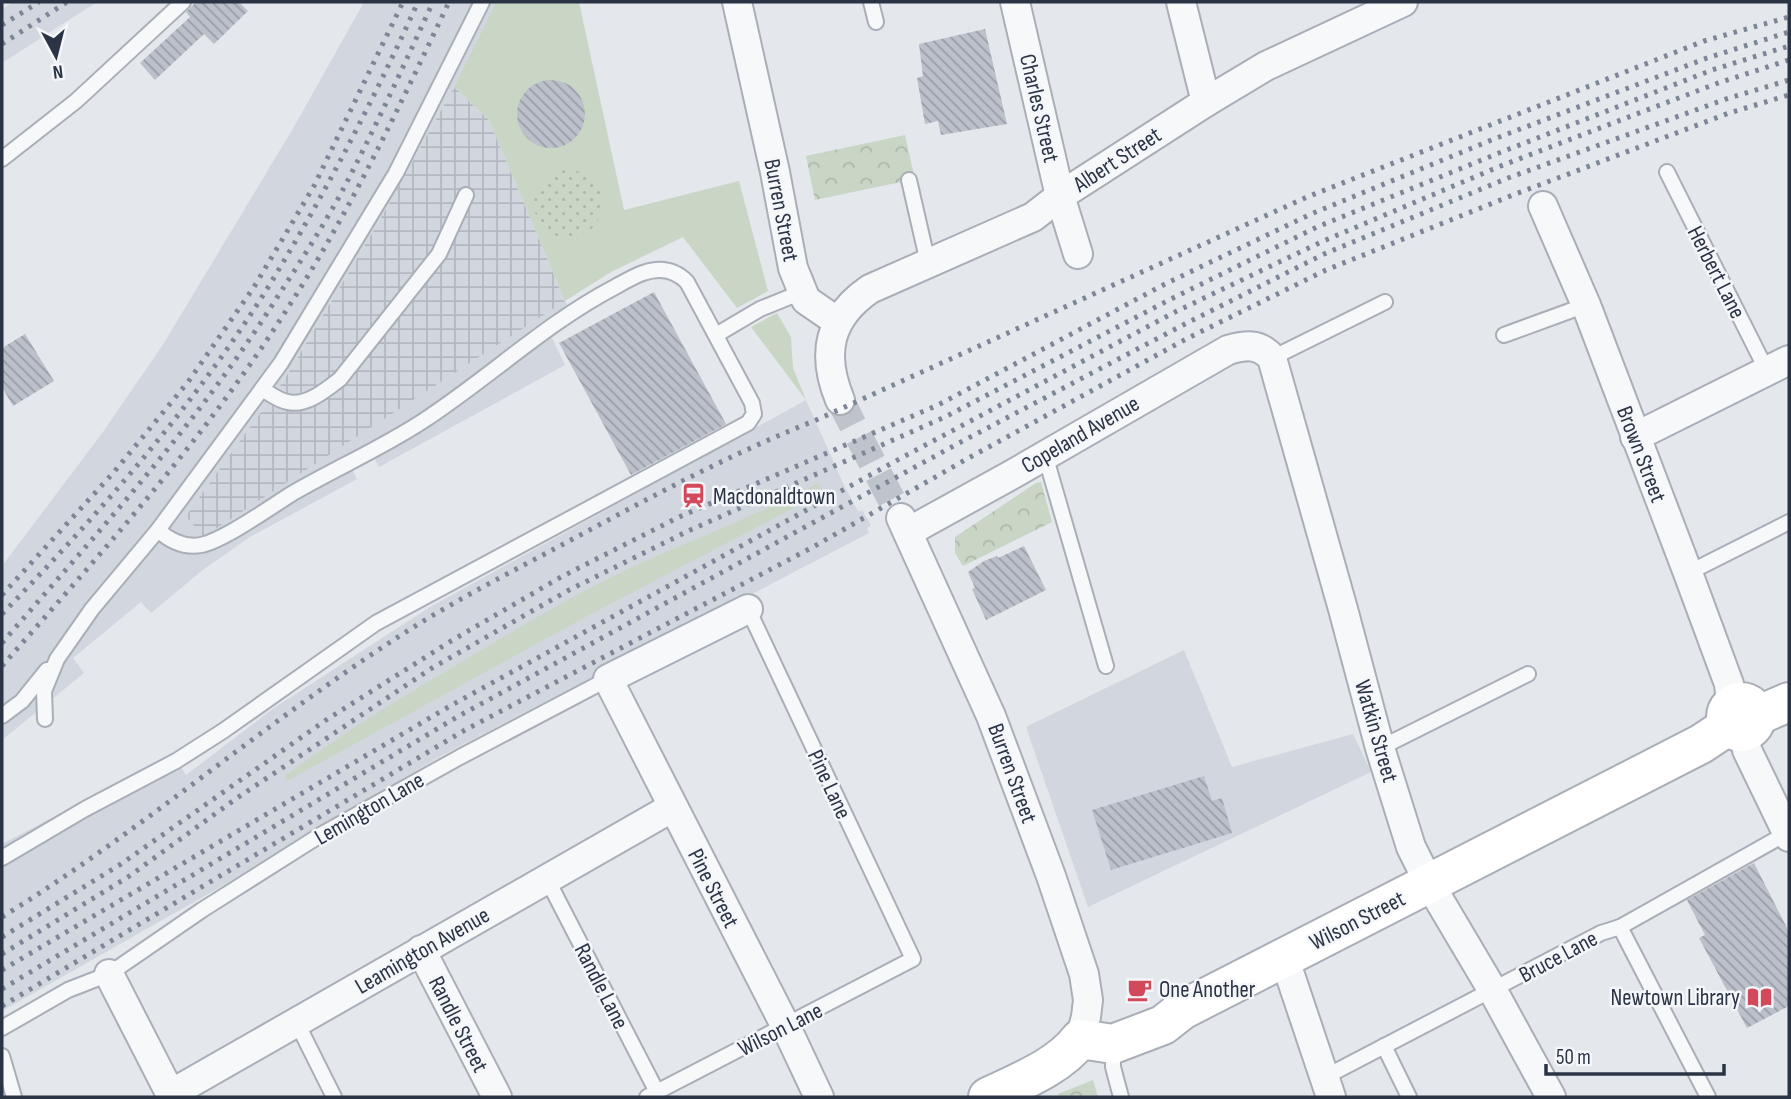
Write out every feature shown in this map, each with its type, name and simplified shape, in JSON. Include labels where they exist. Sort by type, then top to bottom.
[{"type":"street","name":"Burren Street","points":[[737,2],[775,172],[790,255],[802,292],[809,304],[838,322]]},
{"type":"street","name":"Charles Street","points":[[1015,2],[1060,196],[1077,254]]},
{"type":"street","points":[[1181,2],[1206,102]]},
{"type":"street","name":"Albert Street","points":[[838,322],[857,298],[870,289],[1033,217],[1060,196],[1266,66],[1403,2]]},
{"type":"street","name":"Brown Street","points":[[1543,206],[1586,305],[1729,684],[1750,716],[1747,750],[1788,834]]},
{"type":"street","points":[[838,322],[829,349],[829,364],[841,400]]},
{"type":"street","name":"Copeland Avenue","points":[[904,525],[1045,455],[1228,350],[1242,346],[1264,352]]},
{"type":"street","name":"Watkin Street","points":[[1264,352],[1343,608],[1380,748],[1411,846],[1429,883],[1493,991],[1551,1097]]},
{"type":"street","points":[[1635,437],[1778,365]]},
{"type":"street","name":"Burren Street","points":[[904,525],[991,716],[1084,974],[1088,1000],[1086,1017],[1096,1041]]},
{"type":"street","name":"Lemington Lane","points":[[608,679],[748,609]]},
{"type":"street","name":"Pine Street","points":[[608,679],[819,1097]]},
{"type":"street","name":"Wilson Street","points":[[988,1097],[1045,1068],[1073,1047],[1163,1025],[1182,1010],[1701,744],[1750,716]]},
{"type":"street","name":"Leamington Avenue","points":[[172,1096],[296,1021],[673,807]]},
{"type":"street","name":"Randle Street","points":[[421,950],[497,1097]]},
{"type":"street","points":[[1284,957],[1328,1087]]},
{"type":"street","points":[[109,974],[172,1096]]},
{"type":"lane","points":[[2,159],[75,101],[183,2]]},
{"type":"lane","points":[[2,716],[22,701],[57,659],[92,609],[158,530],[281,363],[396,173],[482,2]]},
{"type":"lane","points":[[872,2],[876,22]]},
{"type":"lane","name":"Herbert Lane","points":[[1667,172],[1778,365]]},
{"type":"lane","points":[[909,180],[928,263]]},
{"type":"lane","points":[[262,388],[288,403],[320,394],[340,379],[439,254],[466,195]]},
{"type":"lane","points":[[2,858],[85,809],[177,761],[376,623],[748,423],[754,414],[752,403],[688,282],[679,274],[670,271],[644,272],[595,298],[560,321],[423,421],[329,472],[223,535],[202,545],[188,546],[169,540],[158,530]]},
{"type":"lane","points":[[716,335],[760,309],[802,292]]},
{"type":"lane","points":[[1264,352],[1385,302]]},
{"type":"lane","points":[[1504,335],[1586,305]]},
{"type":"lane","points":[[1045,455],[1105,666]]},
{"type":"lane","points":[[1688,573],[1789,522]]},
{"type":"lane","name":"Pine Lane","points":[[748,609],[913,959]]},
{"type":"lane","points":[[44,719],[44,691],[57,659]]},
{"type":"lane","points":[[1380,748],[1528,674]]},
{"type":"lane","name":"Lemington Lane","points":[[2,1028],[68,990],[109,974],[202,909],[322,834],[608,679]]},
{"type":"lane","name":"Bruce Lane","points":[[1328,1087],[1384,1046],[1601,933],[1620,927],[1788,834]]},
{"type":"lane","name":"Randle Lane","points":[[547,879],[652,1095]]},
{"type":"lane","points":[[1620,927],[1708,1097]]},
{"type":"lane","name":"Wilson Lane","points":[[652,1095],[913,959]]},
{"type":"lane","points":[[296,1021],[334,1097]]},
{"type":"lane","points":[[1096,1041],[1113,1067],[1121,1097]]},
{"type":"lane","points":[[1384,1046],[1409,1097]]},
{"type":"lane","points":[[2,1056],[14,1097]]},
{"type":"shaded area","points":[[13,2],[97,2],[2,63],[2,9]]},
{"type":"shaded area","points":[[364,2],[496,2],[454,87],[377,225],[284,380],[187,516],[203,536],[565,301],[568,306],[556,314],[563,327],[553,334],[552,338],[565,365],[379,467],[374,458],[352,469],[357,479],[250,537],[204,569],[151,613],[141,602],[73,658],[84,673],[2,740],[2,566],[103,432],[164,343],[295,125]]},
{"type":"shaded area","points":[[454,87],[489,120],[565,301],[203,537],[186,516],[284,380],[377,225]]},
{"type":"shaded area","points":[[806,400],[856,508],[859,512],[862,510],[871,525],[867,528],[869,533],[441,756],[240,876],[2,1011],[2,844],[173,754],[186,775],[274,708],[430,607]]},
{"type":"shaded area","points":[[1184,650],[1232,767],[1353,734],[1371,772],[1088,907],[1026,727]]},
{"type":"green space","points":[[496,2],[579,2],[624,210],[739,181],[768,291],[737,308],[683,237],[611,272],[565,301],[489,120],[454,87]]},
{"type":"green space","points":[[905,135],[915,179],[815,200],[806,156]]},
{"type":"green space","points":[[575,170],[596,185],[602,197],[600,217],[592,228],[575,238],[561,238],[544,228],[536,217],[534,197],[544,180],[555,172]]},
{"type":"green space","points":[[777,313],[791,337],[793,368],[806,400],[751,327]]},
{"type":"green space","points":[[1041,482],[1052,522],[963,566],[955,553],[955,537]]},
{"type":"green space","points":[[818,483],[824,492],[591,614],[287,781],[285,776],[350,731],[417,688],[557,606],[616,575]]},
{"type":"green space","points":[[1093,1080],[1098,1097],[1058,1097],[1058,1094]]},
{"type":"building","points":[[196,2],[239,2],[248,11],[214,44],[204,34],[155,80],[140,63],[190,17],[186,12]]},
{"type":"building","points":[[985,29],[1007,124],[941,135],[938,121],[925,124],[917,78],[923,76],[919,44]]},
{"type":"building","points":[[558,80],[579,95],[585,107],[583,127],[575,138],[558,148],[544,148],[527,138],[519,127],[517,107],[527,90],[538,82]]},
{"type":"building","points":[[654,292],[726,424],[631,475],[559,343]]},
{"type":"building","points":[[25,334],[54,381],[13,406],[2,387],[2,348]]},
{"type":"building","points":[[1024,546],[1046,590],[986,620],[972,589],[975,588],[968,572],[984,561],[997,556],[998,558]]},
{"type":"building","points":[[1204,776],[1212,801],[1222,798],[1232,833],[1111,870],[1092,810]]},
{"type":"building","points":[[1754,863],[1789,932],[1789,1006],[1747,1028],[1699,938],[1705,935],[1687,900]]},
{"type":"tunnel","points":[[840,400],[901,518]]},
{"type":"railway","points":[[2,25],[39,2]]},
{"type":"railway","points":[[2,44],[67,2]]},
{"type":"railway","points":[[2,595],[114,472],[188,382],[254,287],[314,186],[403,2]]},
{"type":"railway","points":[[2,614],[74,538],[143,458],[208,376],[238,333],[267,289],[328,183],[418,2]]},
{"type":"railway","points":[[2,643],[147,475],[182,432],[247,342],[302,260],[339,197],[433,2]]},
{"type":"railway","points":[[2,666],[153,492],[257,354],[312,270],[354,195],[449,2]]},
{"type":"railway","points":[[2,917],[105,848],[306,700],[409,630],[489,584],[691,477],[1307,197],[1704,41],[1789,17]]},
{"type":"railway","points":[[2,937],[121,864],[326,720],[451,641],[561,577],[679,517],[938,405],[1167,283],[1311,214],[1494,139],[1707,58],[1789,32]]},
{"type":"railway","points":[[2,954],[128,877],[237,798],[432,668],[569,590],[688,531],[945,417],[1171,299],[1317,227],[1712,70],[1789,46]]},
{"type":"railway","points":[[2,970],[450,706],[903,457],[1177,311],[1321,242],[1503,165],[1718,83],[1789,60]]},
{"type":"railway","points":[[2,989],[457,717],[959,443],[1183,325],[1324,254],[1508,178],[1726,99],[1789,80]]},
{"type":"railway","points":[[2,1006],[465,730],[813,547],[1188,338],[1326,270],[1729,113],[1789,95]]},
{"type":"place","name":"Macdonaldtown","points":[[693,496]]},
{"type":"place","name":"One Another","points":[[1139,989]]},
{"type":"place","name":"Newtown Library","points":[[1760,997]]}]
